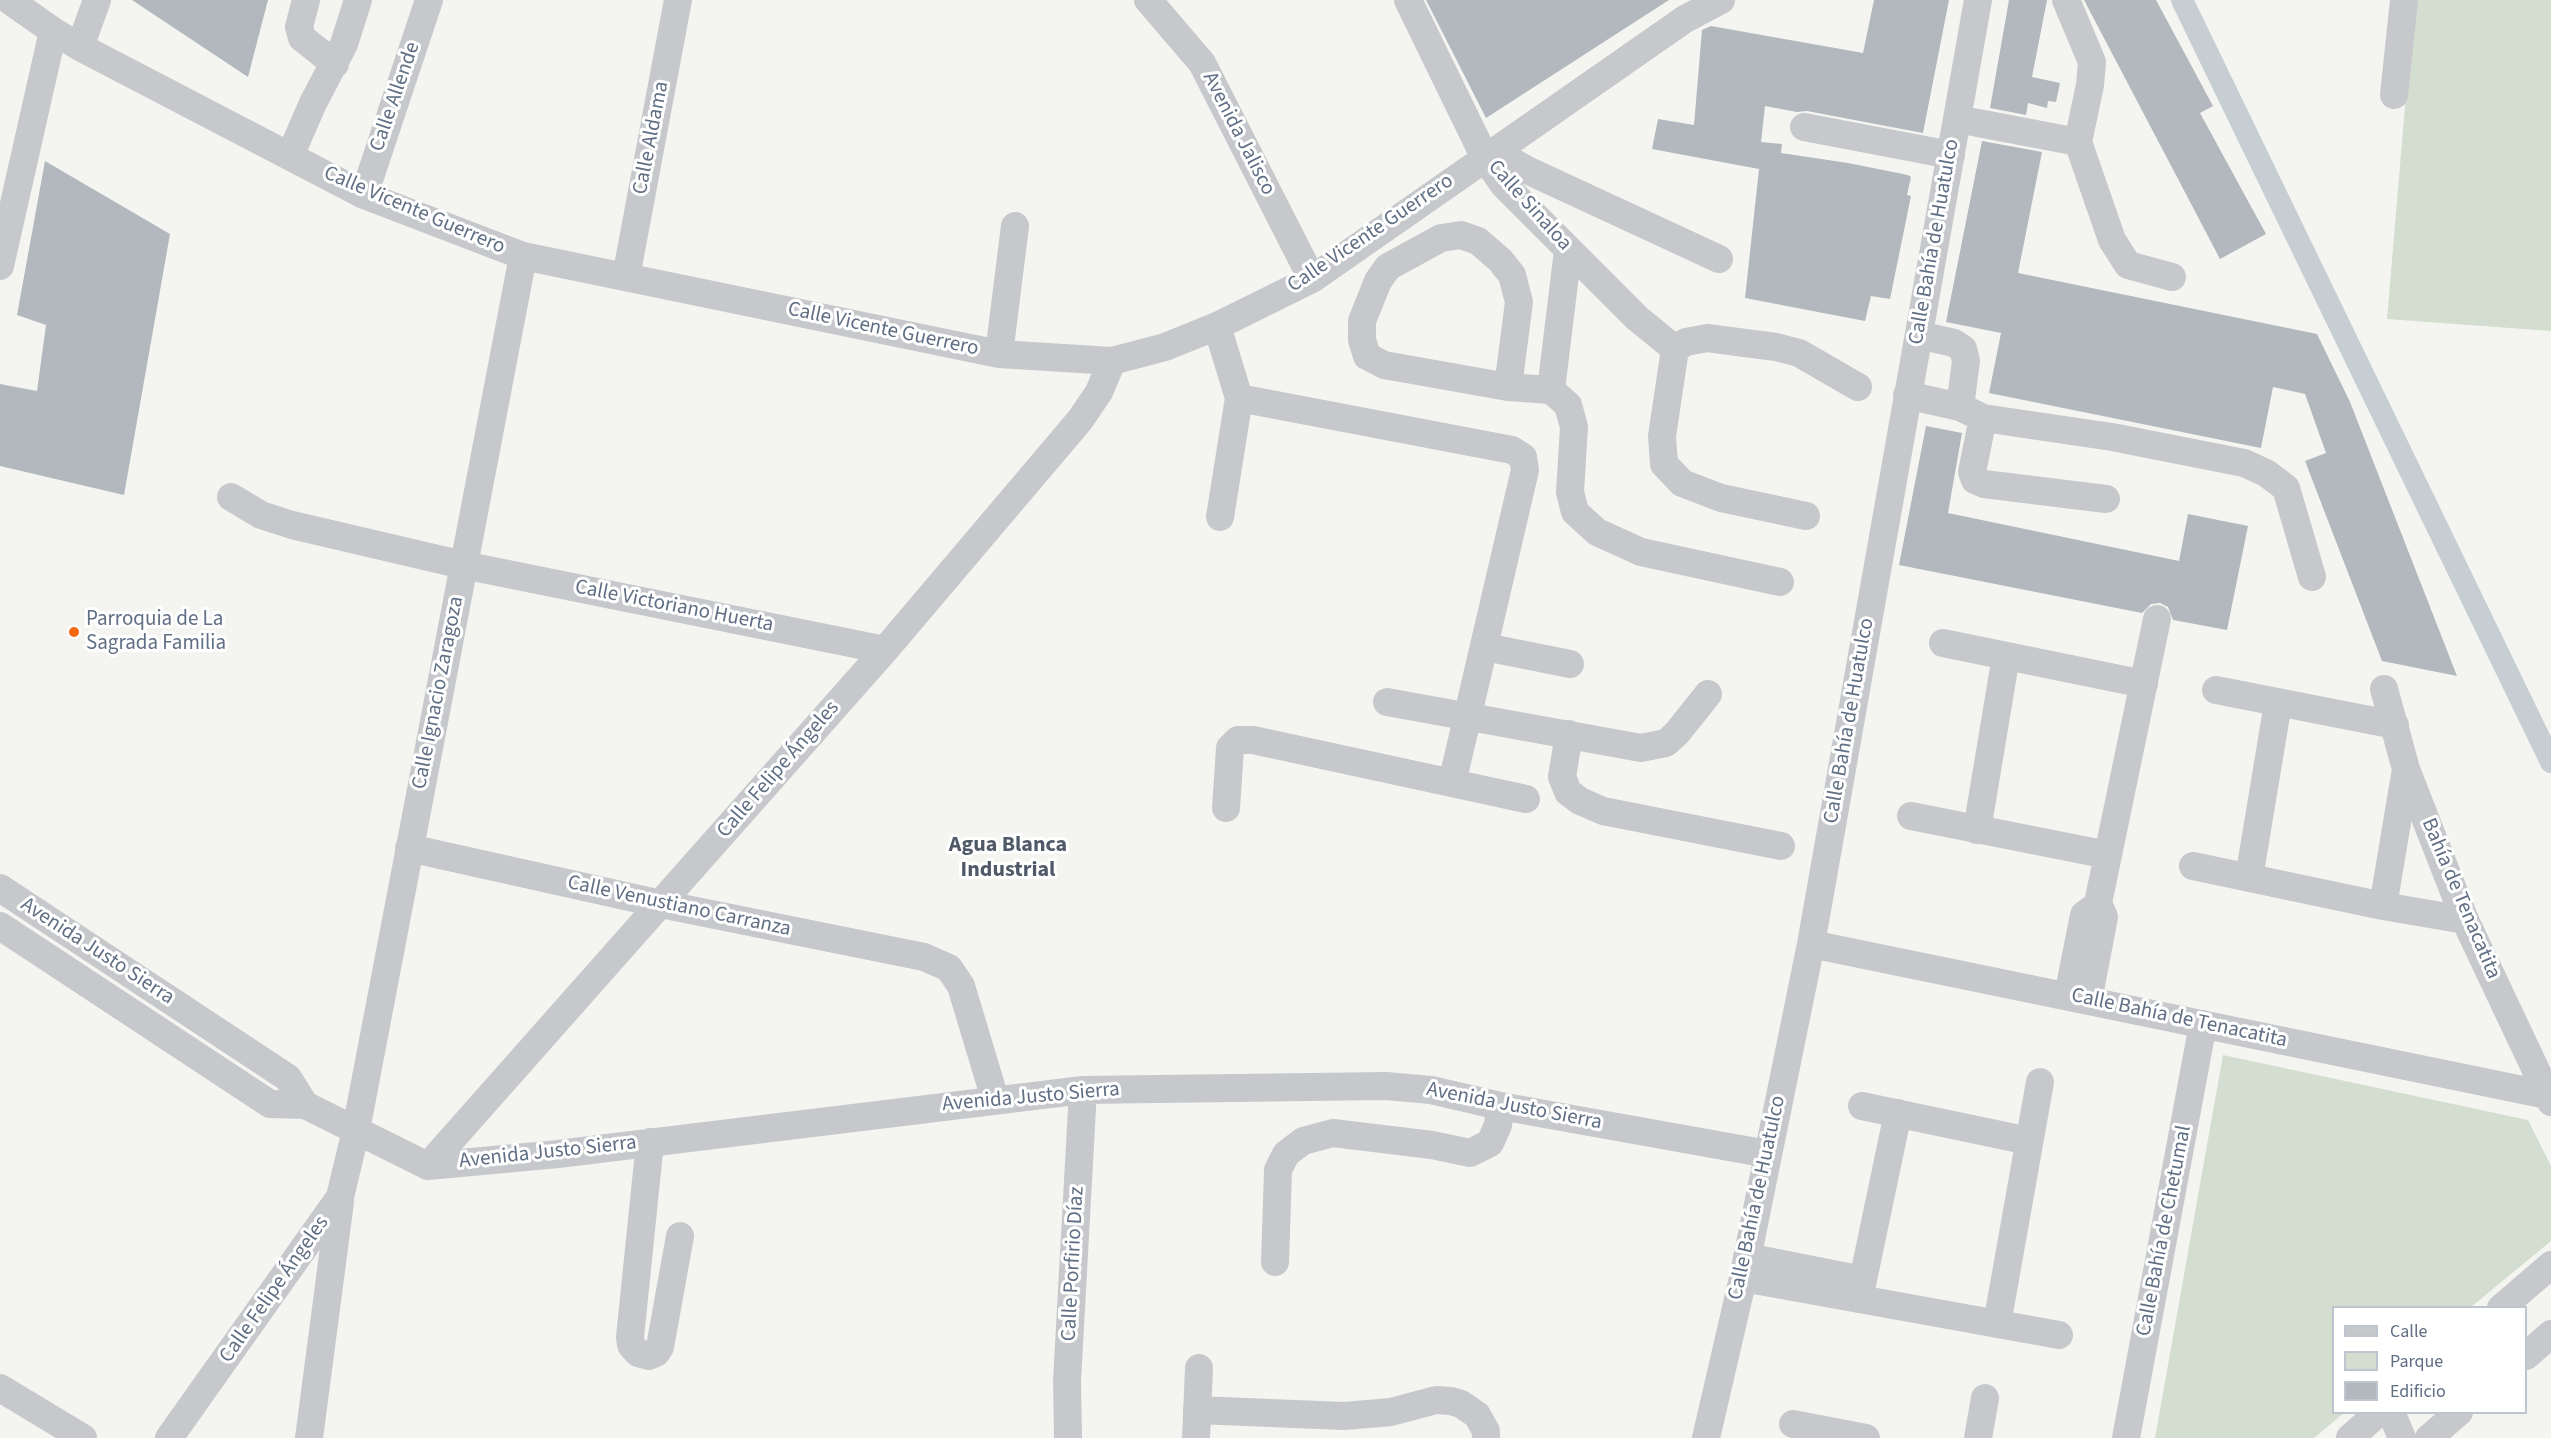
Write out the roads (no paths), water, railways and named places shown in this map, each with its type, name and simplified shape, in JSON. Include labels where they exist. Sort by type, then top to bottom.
[{"type":"street","name":"Calle Vicente Guerrero","points":[[9,0],[80,47],[364,195],[523,256],[999,354],[1112,361],[1165,347],[1217,326],[1312,279],[1490,155],[1688,9],[1721,0]]},
{"type":"street","points":[[80,47],[98,0]]},
{"type":"street","points":[[306,0],[299,27],[302,38],[335,64]]},
{"type":"street","points":[[290,156],[313,103],[344,44],[358,0]]},
{"type":"street","name":"Calle Allende","points":[[364,195],[429,0]]},
{"type":"street","name":"Calle Aldama","points":[[626,277],[678,0]]},
{"type":"street","name":"Avenida Jalisco","points":[[1148,0],[1202,63],[1312,279]]},
{"type":"street","name":"Calle Sinaloa","points":[[1408,0],[1504,184],[1637,318],[1675,349]]},
{"type":"street","name":"Calle Bahía de Huatulco","points":[[1706,1438],[1745,1267],[1811,944],[1978,0]]},
{"type":"street","points":[[2066,0],[2091,62],[2091,85],[2078,142],[2112,240],[2128,265],[2172,277]]},
{"type":"street","points":[[2394,95],[2404,0]]},
{"type":"street","points":[[0,266],[53,31]]},
{"type":"street","points":[[1957,119],[2078,142]]},
{"type":"street","points":[[1804,127],[1951,155]]},
{"type":"street","points":[[1490,155],[1719,259]]},
{"type":"street","points":[[999,354],[1015,226]]},
{"type":"street","points":[[1508,387],[1519,302],[1512,275],[1500,260],[1478,241],[1461,235],[1441,238],[1388,267],[1378,281],[1362,321],[1362,340],[1367,356],[1384,365],[1508,387],[1551,390],[1568,405],[1574,427],[1570,492],[1575,512],[1597,532],[1641,552],[1780,582]]},
{"type":"street","points":[[1551,390],[1568,250]]},
{"type":"street","name":"Calle Ignacio Zaragoza","points":[[356,1130],[523,256]]},
{"type":"street","points":[[1217,326],[1239,398],[1221,517]]},
{"type":"street","points":[[1919,335],[1954,343],[1964,349],[1972,413],[1972,472],[1975,480],[1984,484],[2106,499]]},
{"type":"street","points":[[1806,516],[1721,498],[1682,483],[1664,464],[1662,436],[1675,349],[1686,342],[1707,338],[1776,347],[1799,353],[1858,387]]},
{"type":"street","name":"Calle Felipe Ángeles","points":[[428,1166],[885,650],[1080,420],[1099,392],[1112,361]]},
{"type":"street","points":[[1907,394],[1972,413],[2244,463],[2266,472],[2286,488],[2312,577]]},
{"type":"street","points":[[1239,398],[1512,450],[1523,457],[1525,470],[1452,783]]},
{"type":"street","name":"Calle Victoriano Huerta","points":[[231,497],[261,514],[292,525],[463,565],[885,650]]},
{"type":"street","points":[[2078,998],[2104,917],[2098,903],[2157,619]]},
{"type":"street","points":[[1943,643],[2144,684]]},
{"type":"street","points":[[1485,647],[1570,664]]},
{"type":"street","points":[[1977,830],[2006,656]]},
{"type":"street","name":"Bahía de Tenacatita","points":[[2384,689],[2406,769],[2465,920],[2549,1098]]},
{"type":"street","points":[[2216,690],[2395,725]]},
{"type":"street","points":[[1387,702],[1641,748],[1666,743],[1677,733],[1708,694]]},
{"type":"street","points":[[2249,878],[2278,703]]},
{"type":"street","points":[[1569,734],[1562,777],[1568,792],[1580,801],[1603,811],[1781,846]]},
{"type":"street","points":[[1226,808],[1230,747],[1238,740],[1253,740],[1526,799]]},
{"type":"street","points":[[2383,906],[2406,769]]},
{"type":"street","points":[[1911,816],[2108,855]]},
{"type":"street","name":"Calle Venustiano Carranza","points":[[409,848],[661,904],[924,957],[949,968],[961,986],[995,1099]]},
{"type":"street","points":[[2193,866],[2383,906],[2465,920]]},
{"type":"street","points":[[3,928],[11,896]]},
{"type":"street","name":"Avenida Justo Sierra","points":[[11,896],[288,1077],[305,1105]]},
{"type":"street","name":"Avenida Justo Sierra","points":[[3,928],[270,1104],[305,1105],[428,1166],[1083,1090],[1386,1086],[1431,1090],[1500,1106],[1768,1154]]},
{"type":"street","name":"Calle Bahía de Tenacatita","points":[[1811,944],[2549,1098]]},
{"type":"street","name":"Calle Bahía de Chetumal","points":[[2126,1438],[2203,1024]]},
{"type":"street","points":[[1997,1324],[2040,1082]]},
{"type":"street","name":"Calle Porfirio Díaz","points":[[1068,1438],[1067,1381],[1083,1090]]},
{"type":"street","points":[[1275,1262],[1278,1170],[1286,1154],[1303,1141],[1333,1133],[1432,1145],[1470,1153],[1490,1143],[1498,1125],[1500,1106]]},
{"type":"street","points":[[1862,1106],[2029,1141]]},
{"type":"street","points":[[1861,1289],[1898,1113]]},
{"type":"street","name":"Calle Felipe Ángeles","points":[[169,1438],[340,1197],[356,1130]]},
{"type":"street","points":[[650,1142],[630,1337],[631,1345],[638,1353],[649,1356],[656,1353],[660,1347],[680,1236]]},
{"type":"street","points":[[309,1438],[340,1197]]},
{"type":"street","points":[[2503,1306],[2551,1265]]},
{"type":"street","points":[[1745,1267],[1861,1289],[1997,1324],[2059,1335]]},
{"type":"street","points":[[2527,1355],[2551,1334]]},
{"type":"street","points":[[1198,1368],[1197,1424],[1391,1412],[1436,1400],[1461,1404],[1477,1415],[1486,1431],[1486,1438]]},
{"type":"street","points":[[0,1388],[83,1438]]},
{"type":"street","points":[[1978,1438],[1985,1398]]},
{"type":"street","points":[[2429,1438],[2458,1414]]},
{"type":"street","points":[[1794,1424],[1855,1437]]},
{"type":"street","points":[[2373,1425],[2402,1438]]},
{"type":"waterway","points":[[2182,0],[2551,762]]},
{"type":"place","name":"Parroquia de La Sagrada Familia","points":[[74,632]]},
{"type":"district","name":"Agua Blanca Industrial","points":[[1008,858]]}]
